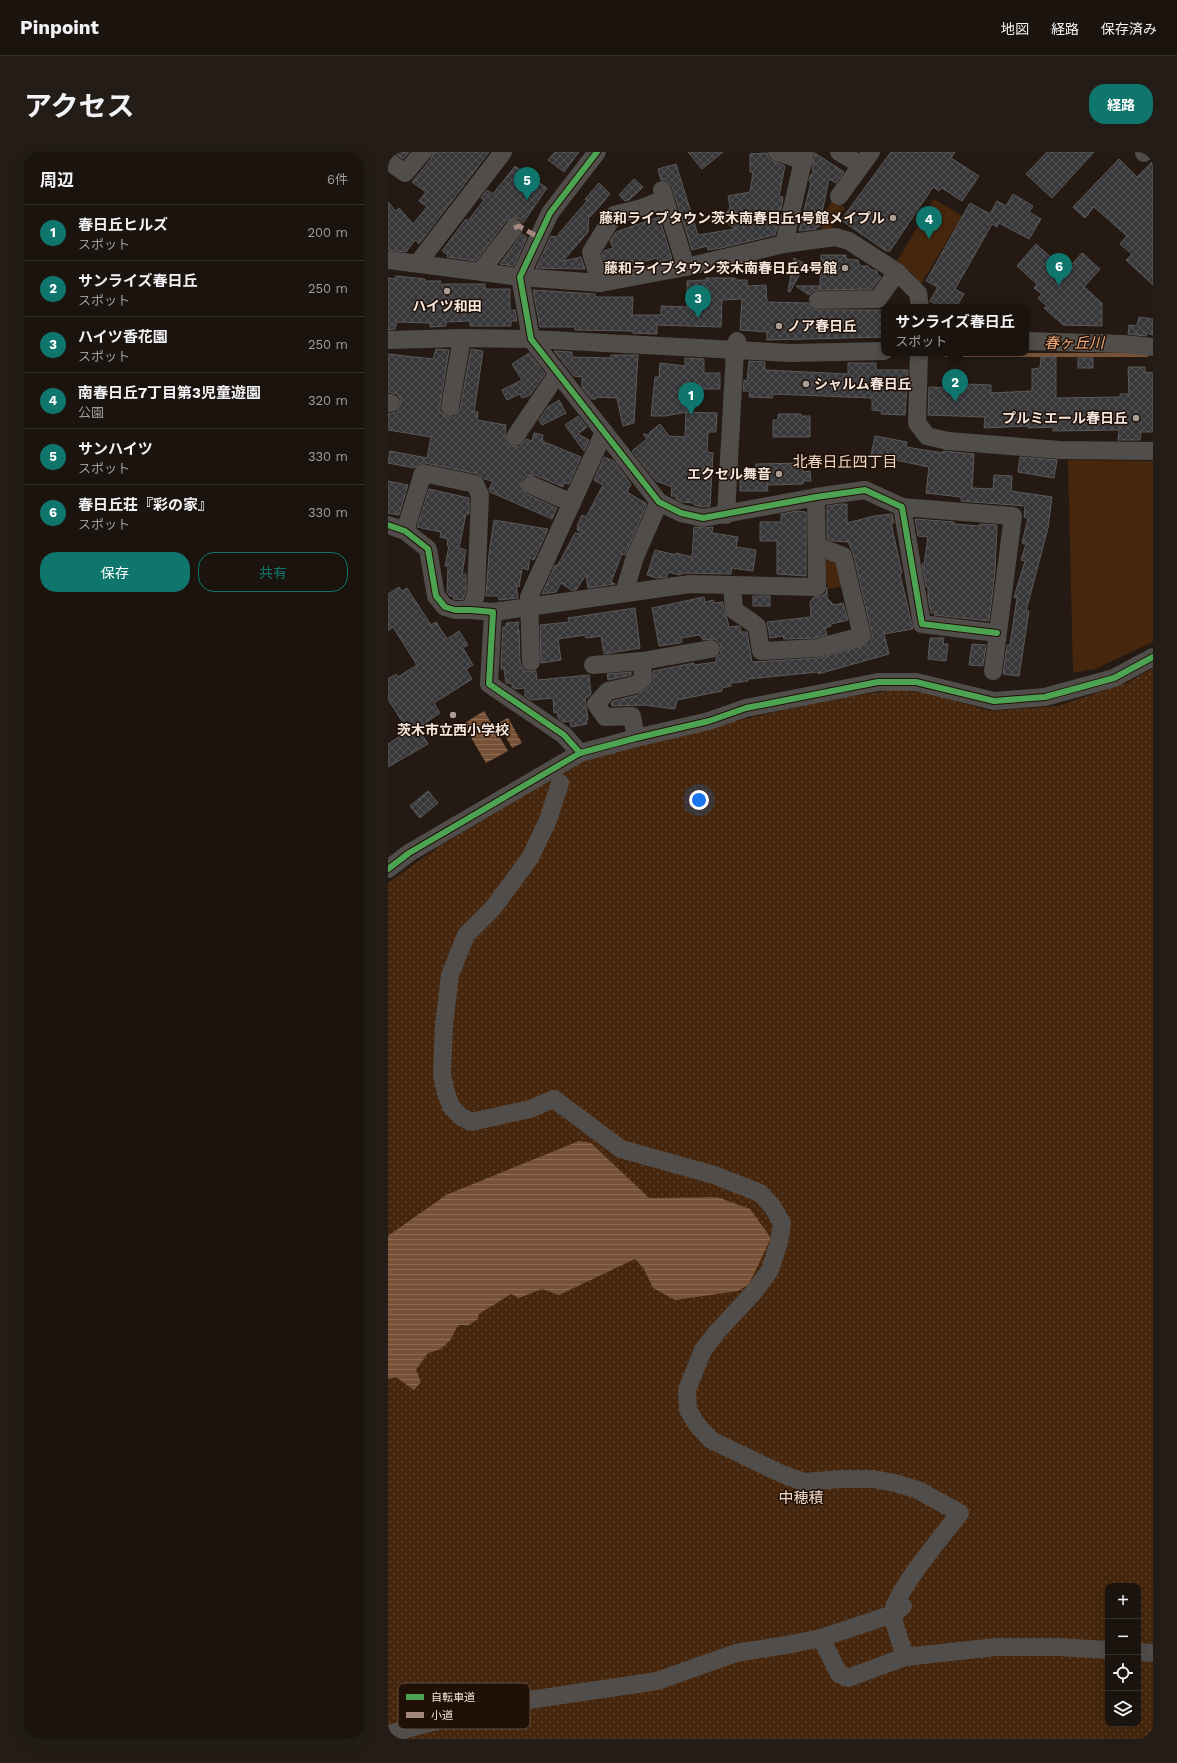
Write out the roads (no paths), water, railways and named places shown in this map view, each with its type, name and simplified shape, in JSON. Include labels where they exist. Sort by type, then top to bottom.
[{"type":"street","points":[[388,161],[405,173],[423,152]]},
{"type":"street","points":[[418,263],[504,152]]},
{"type":"street","points":[[597,152],[550,213],[520,277],[532,339],[660,502],[681,513],[702,518],[726,515],[816,496],[865,490],[902,507],[1013,516],[993,672]]},
{"type":"street","points":[[776,152],[805,157],[784,244]]},
{"type":"street","points":[[839,152],[866,158],[839,196]]},
{"type":"street","points":[[600,283],[591,252],[614,215],[642,208],[663,194],[686,267]]},
{"type":"street","points":[[480,271],[514,228]]},
{"type":"street","points":[[388,260],[520,277],[600,283],[686,267],[784,244],[835,237],[849,241],[897,272],[918,293],[920,304]]},
{"type":"street","points":[[818,300],[878,299],[897,272]]},
{"type":"street","points":[[450,407],[462,338]]},
{"type":"street","points":[[388,340],[462,338],[532,339],[736,346],[791,353],[881,351]]},
{"type":"street","points":[[1029,341],[1123,344],[1153,347]]},
{"type":"street","points":[[726,515],[736,346]]},
{"type":"street","points":[[919,356],[917,423],[927,436],[948,441],[1060,450],[1153,450]]},
{"type":"street","points":[[514,436],[558,373]]},
{"type":"street","points":[[531,662],[529,597],[604,432]]},
{"type":"street","points":[[405,531],[423,473],[475,484],[480,495],[476,594],[471,610]]},
{"type":"street","points":[[531,485],[572,503]]},
{"type":"street","points":[[388,526],[405,531],[428,549],[436,596],[445,607],[455,610],[493,612],[530,608],[690,584],[817,587],[818,546],[816,496]]},
{"type":"street","points":[[624,593],[635,557],[660,502]]},
{"type":"street","points":[[902,507],[922,624],[997,633]]},
{"type":"street","points":[[732,585],[734,610],[757,626],[761,651],[817,648],[862,636],[843,556],[818,546]]},
{"type":"street","points":[[493,612],[489,684],[564,735],[580,753]]},
{"type":"street","points":[[592,665],[642,661],[712,649]]},
{"type":"street","points":[[388,869],[408,853],[580,753],[709,721],[746,708],[878,682],[916,682],[994,701],[1045,697],[1114,678],[1153,657]]},
{"type":"street","points":[[636,738],[632,716],[604,717],[596,704],[608,691],[635,685],[644,679],[642,661]]},
{"type":"street","points":[[560,783],[548,820],[530,858],[492,908],[466,935],[450,975],[444,1025],[442,1075],[451,1106],[460,1116],[472,1122],[530,1109],[554,1099],[620,1149],[736,1183],[760,1193],[772,1206],[782,1222],[779,1242],[770,1270],[754,1292],[716,1333],[703,1350],[687,1390],[688,1410],[698,1426],[711,1440],[782,1474],[804,1482],[873,1479],[895,1483],[918,1490],[960,1513],[897,1600],[893,1614],[905,1657]]},
{"type":"street","points":[[530,1700],[657,1681],[736,1653],[821,1638],[893,1614],[914,1597]]},
{"type":"street","points":[[821,1638],[839,1674],[848,1678],[905,1657],[996,1647],[1058,1647],[1105,1650]]},
{"type":"street","points":[[1141,1652],[1153,1653]]},
{"type":"street","points":[[388,1734],[407,1729]]},
{"type":"waterway","name":"春ヶ丘川","points":[[1029,355],[1147,355]]},
{"type":"place","name":"サンハイツ","points":[[527,200]]},
{"type":"place","name":"藤和ライブタウン茨木南春日丘1号館メイプル","points":[[893,218]]},
{"type":"place","name":"南春日丘7丁目第3児童遊園","points":[[929,239]]},
{"type":"place","name":"藤和ライブタウン茨木南春日丘4号館","points":[[845,268]]},
{"type":"place","name":"春日丘荘『彩の家』","points":[[1059,286]]},
{"type":"place","name":"ハイツ和田","points":[[447,291]]},
{"type":"place","name":"ハイツ香花園","points":[[698,318]]},
{"type":"place","name":"ノア春日丘","points":[[779,326]]},
{"type":"place","name":"シャルム春日丘","points":[[806,384]]},
{"type":"place","name":"サンライズ春日丘","points":[[955,402]]},
{"type":"place","name":"春日丘ヒルズ","points":[[691,415]]},
{"type":"place","name":"プルミエール春日丘","points":[[1136,418]]},
{"type":"place","name":"エクセル舞音","points":[[779,474]]},
{"type":"place","name":"茨木市立西小学校","points":[[453,715]]},
{"type":"district","name":"北春日丘四丁目","points":[[845,462]]},
{"type":"district","name":"中穂積","points":[[801,1498]]}]
